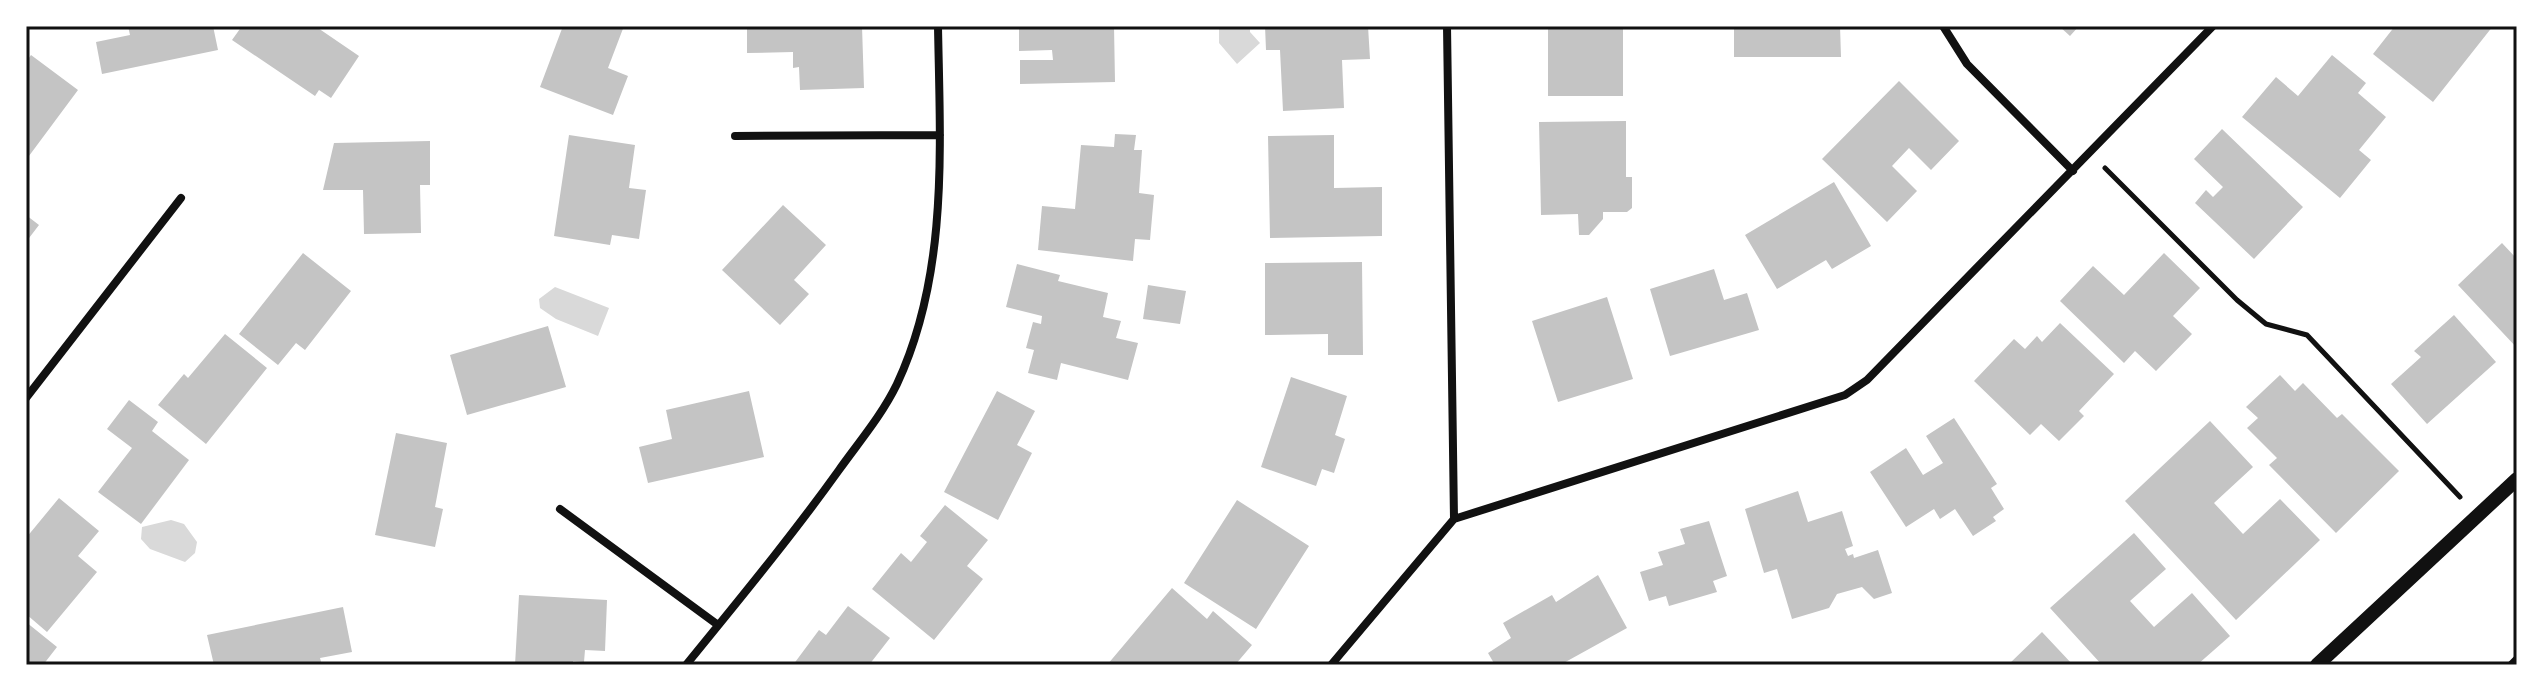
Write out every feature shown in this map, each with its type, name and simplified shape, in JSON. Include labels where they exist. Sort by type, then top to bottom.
[{"type":"street","points":[[686,665],[807,515],[896,385],[918,317],[935,241],[940,135],[938,26]]},
{"type":"street","points":[[1447,26],[1454,519]]},
{"type":"street","points":[[1943,26],[1967,64],[2073,171]]},
{"type":"street","points":[[1331,665],[1454,519],[1845,395],[1867,380],[2213,26]]},
{"type":"street","points":[[735,136],[940,135]]},
{"type":"street","points":[[26,398],[181,198]]},
{"type":"street","points":[[2317,665],[2517,479]]},
{"type":"street","points":[[560,509],[718,625]]},
{"type":"path","points":[[2090,153],[2237,300],[2266,324],[2307,335],[2439,475]]},
{"type":"path","points":[[2509,665],[2517,657]]},
{"type":"shaded area","points":[[1219,26],[1250,26],[1250,32],[1260,43],[1237,64],[1219,43]]},
{"type":"shaded area","points":[[555,287],[609,308],[598,336],[556,319],[540,308],[539,299]]},
{"type":"shaded area","points":[[171,520],[184,524],[197,542],[195,553],[185,562],[150,549],[141,539],[142,527]]},
{"type":"building","points":[[128,26],[213,26],[218,50],[102,74],[96,42],[130,35]]},
{"type":"building","points":[[242,26],[315,26],[359,56],[331,98],[319,90],[315,96],[232,40]]},
{"type":"building","points":[[563,26],[624,26],[608,68],[628,76],[613,115],[540,87]]},
{"type":"building","points":[[747,26],[862,26],[864,88],[800,90],[799,67],[793,68],[793,52],[747,53]]},
{"type":"building","points":[[1019,26],[1114,26],[1115,82],[1020,84],[1020,60],[1053,60],[1052,50],[1019,51]]},
{"type":"building","points":[[1265,26],[1368,26],[1370,59],[1342,60],[1344,108],[1283,111],[1280,50],[1266,50]]},
{"type":"building","points":[[1623,26],[1623,96],[1548,96],[1548,28]]},
{"type":"building","points":[[1734,26],[1840,26],[1841,57],[1734,57]]},
{"type":"building","points":[[2059,26],[2079,26],[2070,36]]},
{"type":"building","points":[[2395,26],[2493,26],[2433,102],[2373,54]]},
{"type":"building","points":[[31,55],[78,90],[26,160],[26,62]]},
{"type":"building","points":[[2332,55],[2366,83],[2358,93],[2386,117],[2359,150],[2371,160],[2340,198],[2242,117],[2276,77],[2298,96]]},
{"type":"building","points":[[1899,81],[1959,141],[1931,170],[1909,148],[1892,166],[1917,191],[1887,222],[1822,159]]},
{"type":"building","points":[[1626,121],[1626,177],[1632,177],[1632,208],[1627,212],[1603,212],[1603,219],[1589,235],[1579,235],[1578,214],[1541,215],[1539,122]]},
{"type":"building","points":[[2222,129],[2303,207],[2254,259],[2195,203],[2206,190],[2213,197],[2223,187],[2194,159]]},
{"type":"building","points":[[1115,134],[1136,135],[1134,150],[1142,150],[1139,193],[1154,195],[1150,240],[1135,239],[1133,261],[1038,250],[1042,206],[1075,209],[1081,145],[1114,147]]},
{"type":"building","points":[[569,135],[635,145],[629,188],[646,190],[639,239],[612,235],[610,245],[554,236]]},
{"type":"building","points":[[1334,135],[1334,188],[1382,187],[1382,236],[1270,238],[1268,136]]},
{"type":"building","points":[[430,141],[430,185],[420,185],[421,233],[364,234],[363,190],[323,190],[334,143]]},
{"type":"building","points":[[1834,182],[1871,246],[1832,269],[1826,260],[1777,289],[1745,235]]},
{"type":"building","points":[[783,205],[826,245],[794,280],[809,294],[780,325],[722,270]]},
{"type":"building","points":[[26,215],[39,225],[26,242]]},
{"type":"building","points":[[2502,243],[2517,259],[2517,348],[2458,285]]},
{"type":"building","points":[[303,253],[351,291],[305,350],[296,343],[278,365],[239,334]]},
{"type":"building","points":[[2164,253],[2200,288],[2173,316],[2192,334],[2156,371],[2135,351],[2124,363],[2060,301],[2093,266],[2124,295]]},
{"type":"building","points":[[1362,262],[1363,355],[1328,355],[1328,334],[1265,335],[1265,263]]},
{"type":"building","points":[[1017,264],[1060,275],[1058,281],[1108,293],[1103,317],[1121,321],[1116,338],[1138,343],[1128,380],[1061,363],[1057,380],[1028,373],[1034,350],[1026,348],[1033,322],[1041,324],[1042,316],[1006,307]]},
{"type":"building","points":[[1714,269],[1724,300],[1747,293],[1759,330],[1670,356],[1650,289]]},
{"type":"building","points":[[1148,285],[1186,291],[1180,324],[1143,319]]},
{"type":"building","points":[[1607,297],[1633,379],[1558,402],[1532,321]]},
{"type":"building","points":[[2454,315],[2496,362],[2427,424],[2391,384],[2421,357],[2414,351]]},
{"type":"building","points":[[2060,323],[2114,374],[2079,411],[2084,416],[2059,441],[2041,424],[2030,435],[1974,381],[2014,339],[2025,349],[2037,336],[2042,342]]},
{"type":"building","points":[[548,326],[566,387],[467,415],[450,355]]},
{"type":"building","points":[[225,334],[267,368],[206,444],[158,405],[184,374],[188,378]]},
{"type":"building","points":[[2280,375],[2295,391],[2303,383],[2337,418],[2342,414],[2399,471],[2336,533],[2269,465],[2277,458],[2247,428],[2258,418],[2246,407]]},
{"type":"building","points":[[1291,377],[1347,396],[1335,435],[1345,439],[1334,473],[1322,469],[1316,486],[1261,467]]},
{"type":"building","points":[[749,391],[764,457],[648,483],[639,447],[672,439],[666,410]]},
{"type":"building","points":[[997,391],[1035,411],[1017,445],[1032,453],[998,520],[944,492]]},
{"type":"building","points":[[129,400],[158,422],[152,431],[189,460],[141,524],[98,492],[132,448],[107,429]]},
{"type":"building","points":[[1954,418],[1997,484],[1991,488],[2004,509],[1993,517],[1996,521],[1973,536],[1955,509],[1940,519],[1934,509],[1906,527],[1870,472],[1906,448],[1923,475],[1943,463],[1926,436]]},
{"type":"building","points":[[2210,421],[2253,467],[2214,503],[2243,534],[2280,499],[2320,540],[2236,620],[2125,501]]},
{"type":"building","points":[[396,433],[447,443],[435,507],[443,509],[435,547],[375,535]]},
{"type":"building","points":[[1798,491],[1808,522],[1842,511],[1853,546],[1845,549],[1848,556],[1853,554],[1854,558],[1878,550],[1892,593],[1874,599],[1862,587],[1837,594],[1829,608],[1792,619],[1777,569],[1764,573],[1745,509]]},
{"type":"building","points":[[59,498],[99,531],[78,556],[97,572],[47,632],[26,614],[26,538]]},
{"type":"building","points":[[1237,500],[1309,546],[1256,629],[1184,583]]},
{"type":"building","points":[[945,505],[988,540],[967,566],[983,579],[934,640],[872,589],[901,553],[911,562],[927,542],[920,536]]},
{"type":"building","points":[[1709,521],[1727,576],[1713,581],[1717,592],[1669,606],[1666,596],[1649,601],[1640,572],[1663,565],[1658,552],[1685,544],[1680,529]]},
{"type":"building","points":[[2134,533],[2166,569],[2130,601],[2154,627],[2192,593],[2230,636],[2197,665],[2102,665],[2050,608]]},
{"type":"building","points":[[1598,575],[1627,628],[1560,665],[1495,665],[1488,653],[1511,638],[1503,623],[1552,595],[1556,602]]},
{"type":"building","points":[[1172,588],[1207,619],[1213,611],[1252,645],[1235,665],[1107,665]]},
{"type":"building","points":[[519,595],[607,600],[605,651],[585,650],[584,662],[573,661],[573,665],[515,665]]},
{"type":"building","points":[[848,606],[890,638],[869,665],[793,665],[819,630],[826,635]]},
{"type":"building","points":[[343,607],[352,652],[320,658],[322,665],[214,665],[207,635]]},
{"type":"building","points":[[26,622],[57,647],[43,665],[26,665]]},
{"type":"building","points":[[2042,632],[2073,665],[2008,665]]}]
